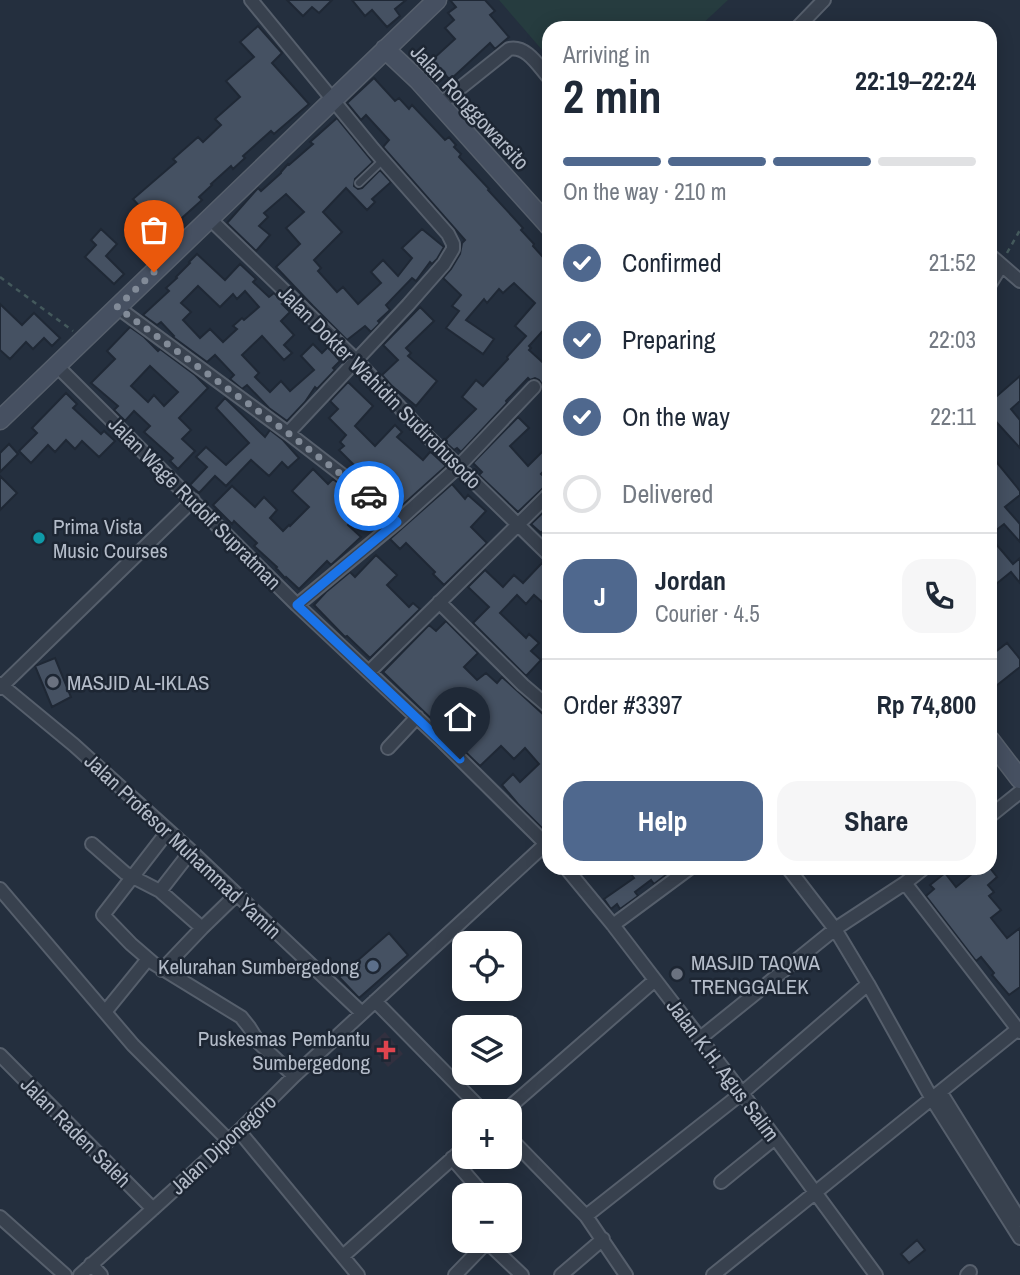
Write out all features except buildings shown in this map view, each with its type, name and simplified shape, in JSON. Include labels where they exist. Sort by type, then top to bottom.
[{"type":"main road","points":[[0,420],[437,0]]},
{"type":"main road","name":"Jalan Ronggowarsito","points":[[390,45],[410,73],[542,218]]},
{"type":"main road","points":[[997,749],[1020,779]]},
{"type":"street","points":[[251,0],[332,100],[448,234],[453,244],[444,264],[288,433]]},
{"type":"street","points":[[804,21],[824,0]]},
{"type":"street","points":[[439,105],[514,47],[527,53],[542,70]]},
{"type":"street","name":"Jalan Dokter Wahidin Sudirohusodo","points":[[210,219],[356,360],[419,428],[542,549]]},
{"type":"street","points":[[997,262],[1020,281]]},
{"type":"street","points":[[997,273],[1001,266]]},
{"type":"street","points":[[117,307],[288,433],[372,498],[397,522]]},
{"type":"street","name":"Jalan Wage Rudolf Supratman","points":[[57,366],[297,605],[542,838]]},
{"type":"street","points":[[297,605],[397,522],[459,466],[534,387]]},
{"type":"street","points":[[1,686],[193,500]]},
{"type":"street","points":[[369,672],[542,502]]},
{"type":"street","points":[[439,602],[542,700]]},
{"type":"street","name":"Jalan Profesor Muhammad Yamin","points":[[1,686],[74,745],[191,851],[362,1013]]},
{"type":"street","points":[[388,748],[417,717]]},
{"type":"street","points":[[997,810],[1020,792]]},
{"type":"street","points":[[168,831],[103,915],[148,960],[241,1017],[259,1044],[294,1076]]},
{"type":"street","points":[[92,844],[132,878],[160,891],[202,929]]},
{"type":"street","name":"Jalan Diponegoro","points":[[80,1275],[542,849]]},
{"type":"street","points":[[160,891],[191,851]]},
{"type":"street","name":"Jalan K.H. Agus Salim","points":[[572,875],[614,925],[742,1093],[871,1273]]},
{"type":"street","points":[[614,925],[681,875]]},
{"type":"street","points":[[793,875],[867,984],[984,1172],[1020,1238]]},
{"type":"street","points":[[699,1039],[832,932],[915,875]]},
{"type":"street","points":[[713,1275],[1019,1031],[905,883]]},
{"type":"street","points":[[0,889],[133,1045],[228,1140]]},
{"type":"street","points":[[162,970],[237,894]]},
{"type":"street","points":[[105,1012],[148,960]]},
{"type":"street","points":[[519,1099],[655,980]]},
{"type":"street","points":[[586,1216],[742,1093],[867,984]]},
{"type":"street","points":[[375,1001],[471,1099]]},
{"type":"street","name":"Jalan Raden Saleh","points":[[0,1055],[153,1209]]},
{"type":"street","points":[[239,1131],[358,1275]]},
{"type":"street","points":[[721,1182],[775,1138]]},
{"type":"street","points":[[522,1150],[586,1216],[626,1275]]},
{"type":"street","points":[[343,1256],[452,1158]]},
{"type":"street","points":[[462,1169],[474,1183]]},
{"type":"street","points":[[984,1172],[1020,1220]]},
{"type":"street","points":[[0,1217],[65,1275]]},
{"type":"street","points":[[561,1275],[603,1239]]},
{"type":"street","points":[[455,1275],[476,1253]]},
{"type":"street","points":[[499,1253],[522,1275]]},
{"type":"street","points":[[91,1264],[101,1275]]},
{"type":"lane","points":[[359,183],[383,160]]},
{"type":"path","points":[[1001,266],[1020,230]]},
{"type":"path","points":[[0,277],[85,339]]},
{"type":"shaded area","name":"Puskesmas Pembantu Sumbergedong","points":[[385,1032],[403,1054],[388,1067],[369,1046]]},
{"type":"green space","points":[[499,0],[728,0],[706,21],[542,21],[542,50]]},
{"type":"way so far","points":[[154,272],[117,307],[369,496]]},
{"type":"place","name":"Prima Vista Music Courses","points":[[39,538]]},
{"type":"place","name":"MASJID AL-IKLAS","points":[[53,682]]},
{"type":"place","name":"Kelurahan Sumbergedong","points":[[373,966]]},
{"type":"place","name":"MASJID TAQWA TRENGGALEK","points":[[677,974]]},
{"type":"place","name":"Puskesmas Pembantu Sumbergedong","points":[[386,1050]]},
{"type":"route","points":[[369,496],[397,522],[297,605],[460,759]]}]
